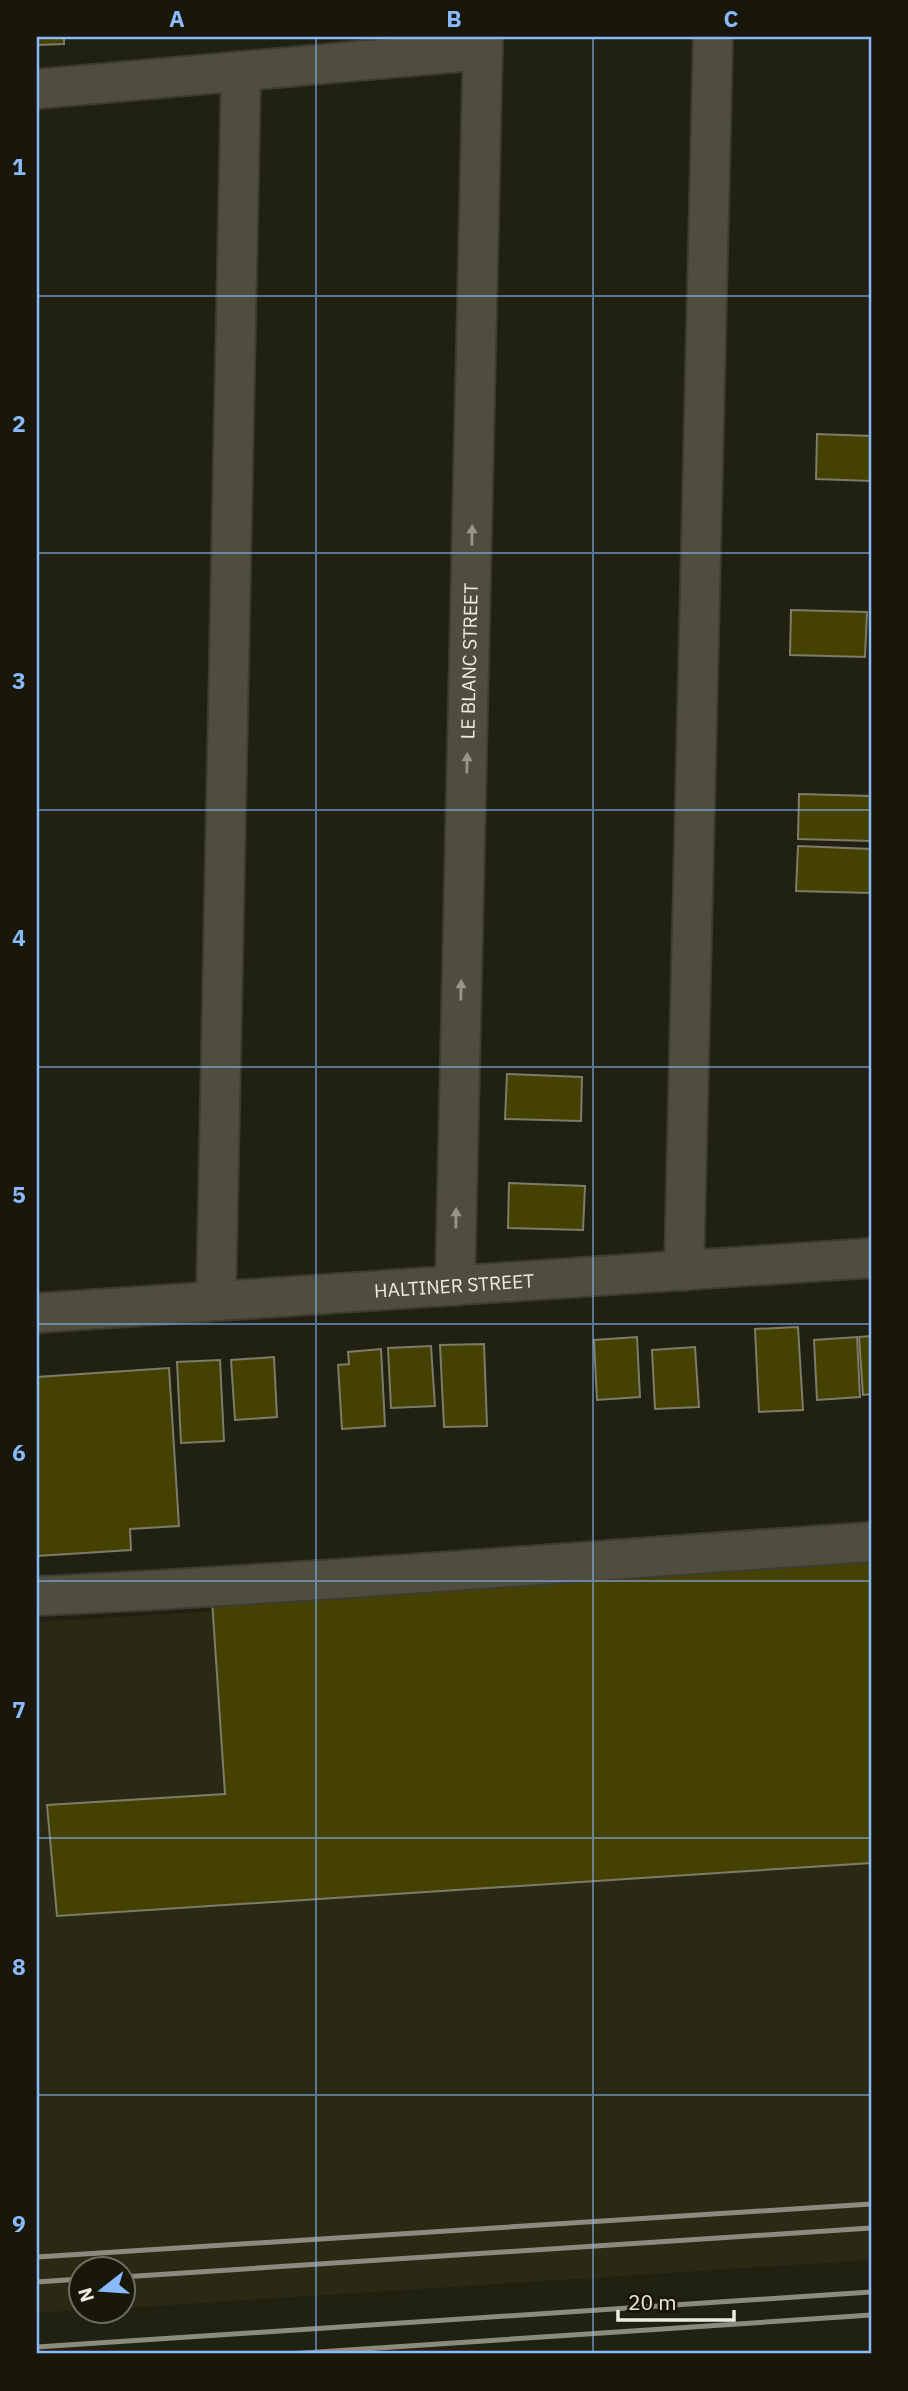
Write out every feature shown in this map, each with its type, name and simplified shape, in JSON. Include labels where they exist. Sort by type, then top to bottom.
[{"type":"street","points":[[684,1271],[713,37]]},
{"type":"street","points":[[37,89],[241,71],[483,43]]},
{"type":"street","name":"LE BLANC STREET","points":[[455,1286],[483,43]]},
{"type":"street","points":[[216,1301],[241,71]]},
{"type":"street","name":"HALTINER STREET","points":[[37,1313],[871,1258]]},
{"type":"street","points":[[37,1596],[354,1579],[871,1542]]},
{"type":"shaded area","points":[[871,1572],[871,2260],[136,2307],[136,2254],[66,2254],[66,2311],[37,2313],[37,1622]]},
{"type":"building","points":[[37,37],[64,37],[64,44],[37,45]]},
{"type":"building","points":[[817,434],[871,436],[871,481],[816,479]]},
{"type":"building","points":[[791,610],[867,612],[865,657],[790,655]]},
{"type":"building","points":[[799,794],[871,796],[871,841],[798,839]]},
{"type":"building","points":[[798,846],[871,849],[871,893],[796,891]]},
{"type":"building","points":[[507,1074],[582,1077],[581,1121],[505,1119]]},
{"type":"building","points":[[509,1183],[585,1186],[583,1230],[508,1228]]},
{"type":"building","points":[[798,1327],[803,1410],[759,1412],[755,1329]]},
{"type":"building","points":[[871,1336],[871,1394],[863,1395],[859,1337]]},
{"type":"building","points":[[637,1337],[640,1397],[597,1400],[594,1340]]},
{"type":"building","points":[[857,1337],[860,1397],[817,1400],[814,1340]]},
{"type":"building","points":[[484,1344],[487,1426],[444,1427],[440,1345]]},
{"type":"building","points":[[431,1346],[435,1406],[391,1408],[388,1348]]},
{"type":"building","points":[[695,1347],[699,1407],[655,1409],[652,1350]]},
{"type":"building","points":[[381,1349],[385,1426],[342,1429],[338,1365],[349,1364],[348,1352]]},
{"type":"building","points":[[274,1357],[277,1417],[235,1420],[231,1360]]},
{"type":"building","points":[[220,1360],[224,1441],[181,1443],[177,1362]]},
{"type":"building","points":[[169,1368],[179,1526],[130,1529],[131,1550],[37,1556],[37,1377]]},
{"type":"building","points":[[871,1558],[871,1863],[57,1916],[47,1805],[225,1794],[212,1600]]},
{"type":"railway","points":[[37,2257],[871,2204]]},
{"type":"railway","points":[[136,2276],[871,2228]]},
{"type":"railway","points":[[37,2282],[66,2280]]},
{"type":"railway","points":[[37,2347],[871,2292]]},
{"type":"railway","points":[[288,2354],[871,2315]]}]
